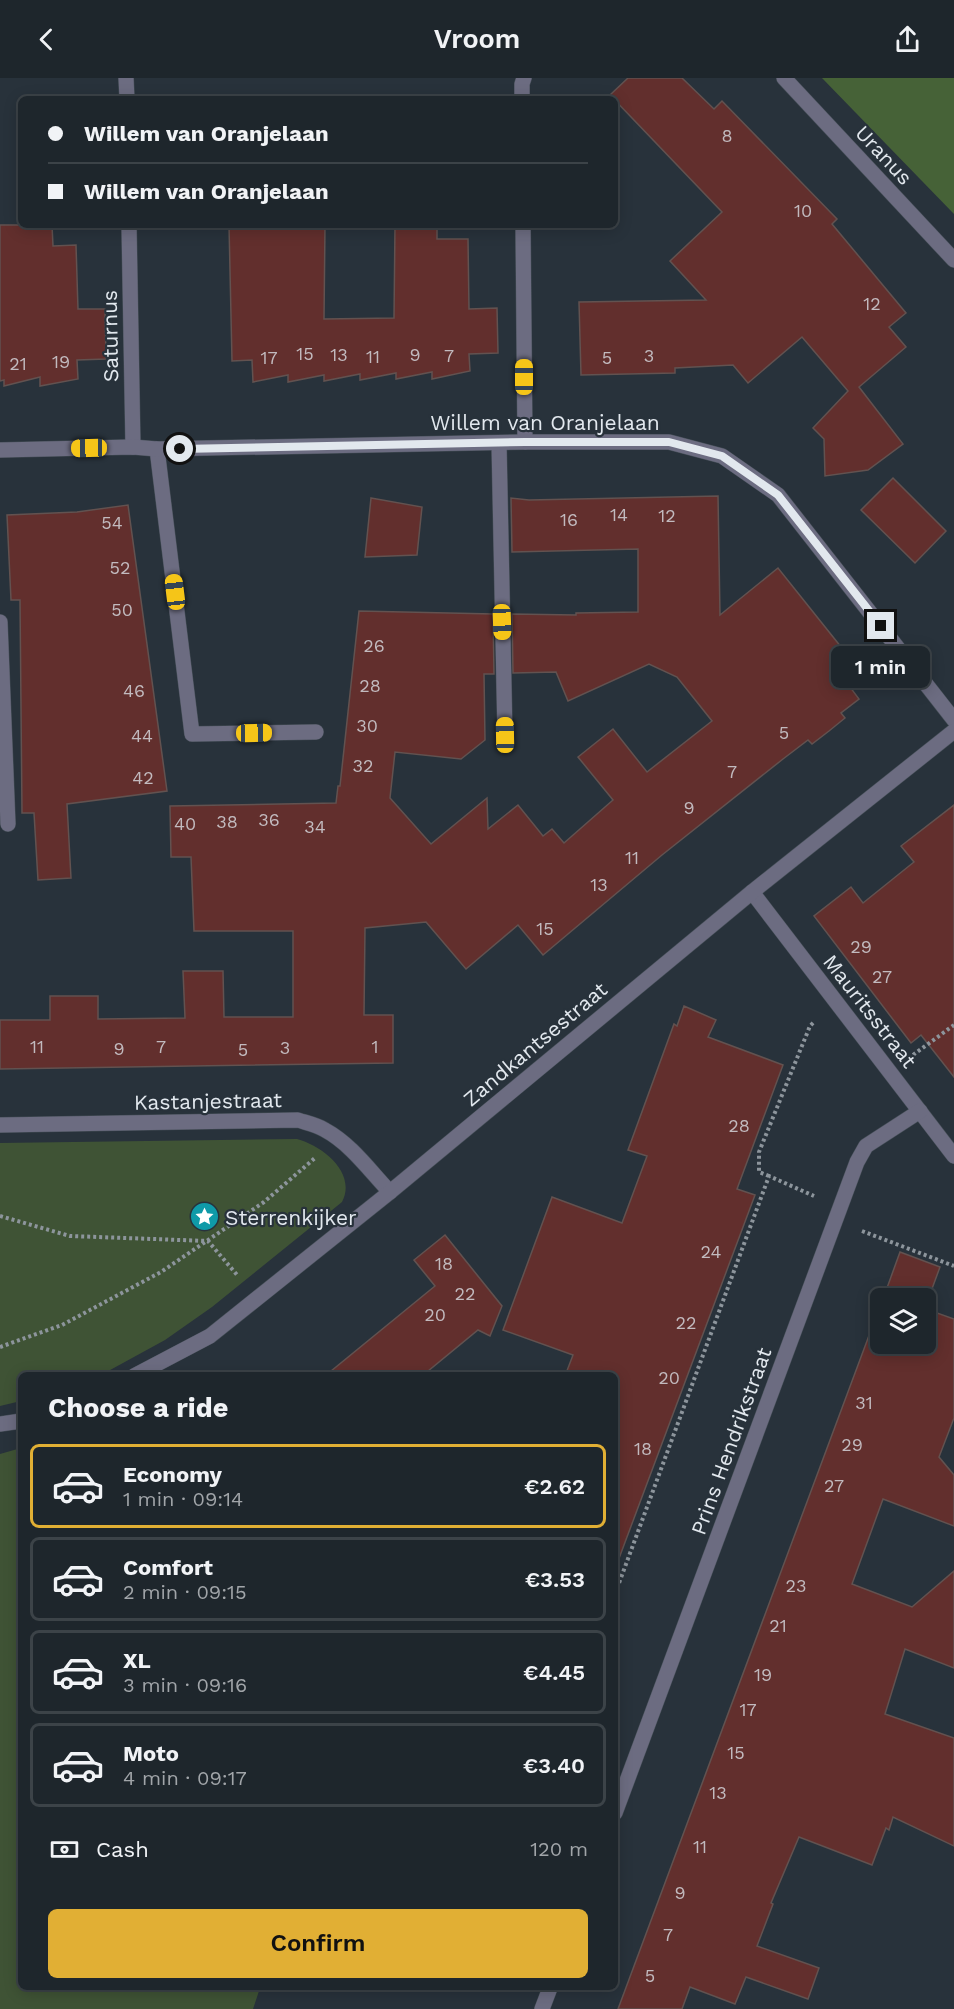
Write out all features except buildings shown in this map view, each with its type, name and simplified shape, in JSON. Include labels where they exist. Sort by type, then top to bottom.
[{"type":"street","points":[[126,78],[127,96]]},
{"type":"street","points":[[522,96],[524,78]]},
{"type":"street","name":"Uranus","points":[[784,78],[954,261]]},
{"type":"street","name":"Saturnus","points":[[129,228],[133,447]]},
{"type":"street","points":[[523,228],[525,442]]},
{"type":"street","points":[[499,442],[505,735]]},
{"type":"street","name":"Willem van Oranjelaan","points":[[0,450],[499,442],[669,442],[722,456],[778,495],[954,720]]},
{"type":"street","points":[[157,449],[192,734],[316,732]]},
{"type":"street","points":[[0,622],[8,824]]},
{"type":"street","name":"Zandkantsestraat","points":[[142,1372],[210,1336],[390,1192],[752,892],[954,731]]},
{"type":"street","name":"Mauritsstraat","points":[[752,892],[954,1156]]},
{"type":"street","name":"Prins Hendrikstraat","points":[[618,1805],[857,1162],[866,1146],[920,1111]]},
{"type":"street","name":"Kastanjestraat","points":[[0,1125],[298,1120],[324,1129],[347,1145],[390,1192]]},
{"type":"street","points":[[0,1424],[18,1421]]},
{"type":"street","points":[[542,2009],[549,1990]]},
{"type":"path","points":[[838,1003],[810,1026],[759,1152],[759,1173],[769,1176],[838,1214],[954,1266]]},
{"type":"path","points":[[891,1072],[954,1024]]},
{"type":"path","points":[[0,1347],[62,1325],[161,1272],[264,1202],[338,1138]]},
{"type":"path","points":[[618,1586],[769,1176]]},
{"type":"path","points":[[0,1216],[70,1236],[208,1240],[256,1299]]},
{"type":"green space","points":[[822,78],[954,78],[954,214]]},
{"type":"green space","points":[[297,1139],[327,1154],[335,1162],[345,1181],[345,1191],[342,1202],[212,1307],[165,1340],[106,1372],[18,1372],[18,1402],[0,1406],[0,1143]]},
{"type":"green space","points":[[18,1449],[18,1990],[259,1990],[253,2009],[0,2009],[0,1454]]},
{"type":"place","name":"Sterrenkijker","points":[[204,1217]]},
{"type":"route","points":[[180,449],[525,442],[669,442],[722,456],[778,495],[881,626]]}]
